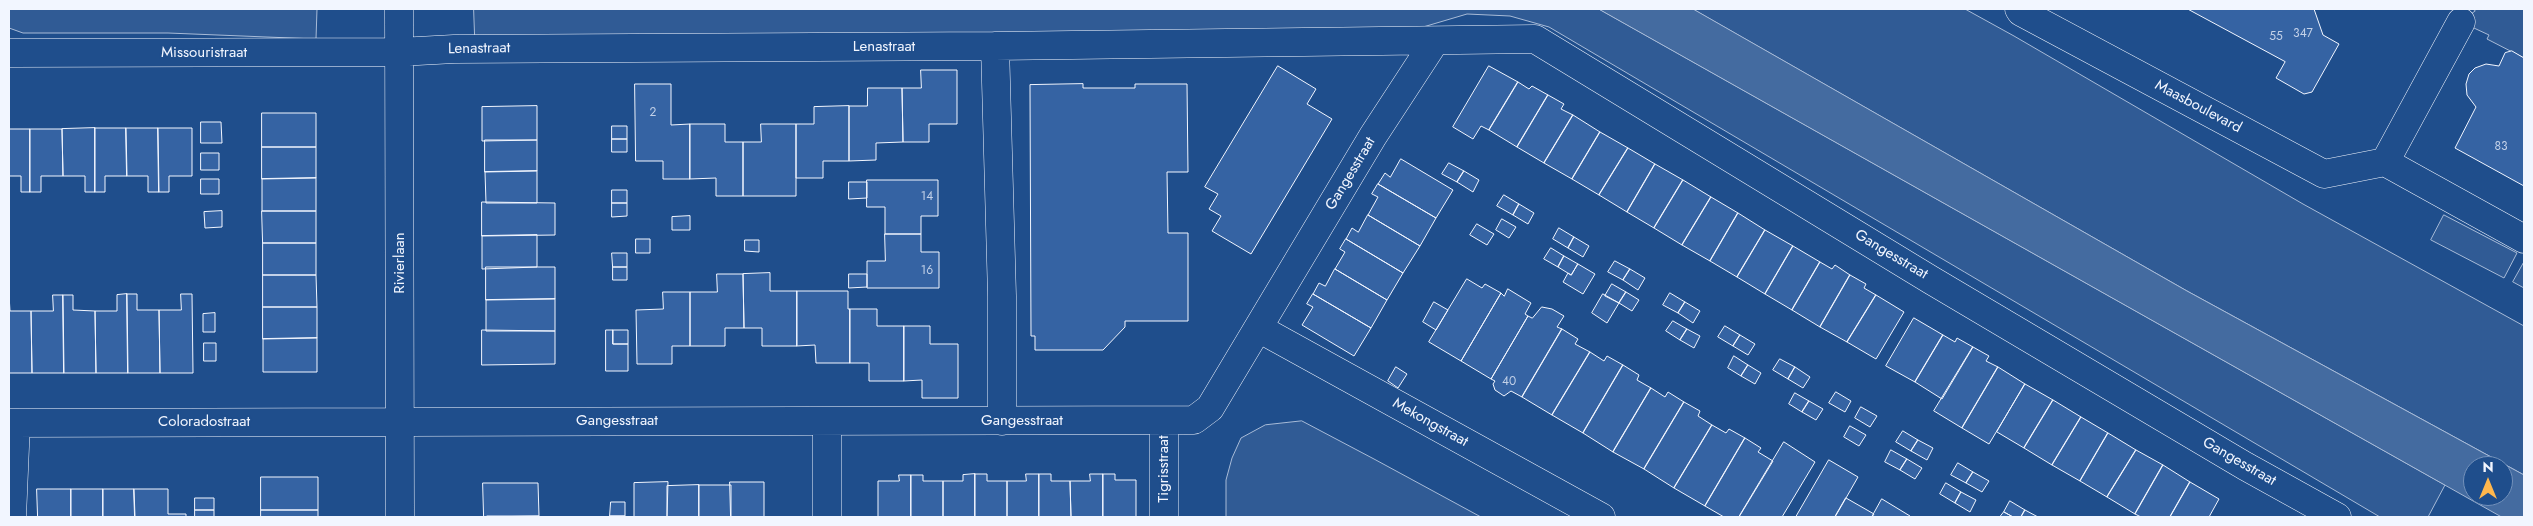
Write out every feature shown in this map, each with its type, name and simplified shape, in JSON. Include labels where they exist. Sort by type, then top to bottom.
[{"type":"street","name":"Rivierlaan","points":[[399,9],[400,517]]},
{"type":"street","name":"Maasboulevard","points":[[2019,9],[2021,12],[2324,174],[2385,162]]},
{"type":"street","points":[[2461,22],[2385,162],[2524,239]]},
{"type":"street","name":"Gangesstraat","points":[[995,46],[1535,39],[1940,285],[2245,466],[2337,517]]},
{"type":"street","name":"Gangesstraat","points":[[400,421],[1194,420],[1210,408],[1260,328],[1373,136],[1435,41]]},
{"type":"street","name":"Lenastraat","points":[[399,52],[473,49],[995,46]]},
{"type":"street","points":[[995,46],[1002,296],[1002,421]]},
{"type":"street","name":"Missouristraat","points":[[9,53],[399,52]]},
{"type":"street","name":"Mekongstraat","points":[[1260,328],[1601,517]]},
{"type":"street","name":"Coloradostraat","points":[[12,423],[400,421]]},
{"type":"street","points":[[827,421],[827,517]]},
{"type":"street","name":"Tigrisstraat","points":[[1164,421],[1164,517]]},
{"type":"street","points":[[12,423],[12,517]]},
{"type":"shaded area","points":[[9,9],[317,9],[316,39],[168,33],[23,33],[9,28]]},
{"type":"shaded area","points":[[474,9],[1599,9],[2445,485],[2428,517],[2380,517],[1549,27],[1510,16],[1467,14],[1413,30],[475,36]]},
{"type":"shaded area","points":[[1599,9],[1693,9],[2187,291],[2489,456],[2463,456],[2463,495]]},
{"type":"shaded area","points":[[1693,9],[1965,9],[2014,36],[2303,204],[2524,326],[2524,475],[2513,469],[2513,456],[2489,456],[2187,291]]},
{"type":"shaded area","points":[[2473,9],[2524,9],[2524,58],[2487,39],[2489,35],[2461,22],[2475,11]]},
{"type":"shaded area","points":[[2444,215],[2517,253],[2504,278],[2431,240]]},
{"type":"shaded area","points":[[2524,262],[2524,288],[2513,282]]},
{"type":"shaded area","points":[[1302,421],[1481,517],[1226,517],[1226,480],[1232,458],[1241,438],[1265,425]]},
{"type":"shaded area","points":[[2513,469],[2524,475],[2524,517],[2502,517],[2482,506],[2513,506]]},
{"type":"building","points":[[2188,9],[2314,9],[2323,35],[2339,44],[2312,92],[2304,94],[2276,78],[2285,62]]},
{"type":"building","points":[[2512,51],[2524,58],[2524,186],[2455,148],[2476,107],[2467,95],[2466,84],[2469,74],[2475,68],[2486,64],[2499,66],[2505,53]]},
{"type":"building","points":[[1278,66],[1316,89],[1307,104],[1332,119],[1251,254],[1212,231],[1221,216],[1209,209],[1218,194],[1205,187]]},
{"type":"building","points":[[1489,66],[1518,82],[1489,130],[1481,126],[1473,139],[1453,127]]},
{"type":"building","points":[[921,70],[957,70],[957,124],[929,124],[929,142],[903,142],[902,88],[921,88]]},
{"type":"building","points":[[1518,82],[1529,89],[1532,86],[1548,95],[1517,147],[1489,130]]},
{"type":"building","points":[[635,84],[671,84],[671,125],[690,124],[690,179],[663,179],[663,161],[636,161]]},
{"type":"building","points":[[1083,84],[1083,88],[1135,88],[1135,84],[1187,84],[1188,172],[1167,172],[1168,233],[1188,233],[1188,321],[1125,321],[1125,327],[1103,350],[1035,350],[1035,336],[1031,336],[1030,85]]},
{"type":"building","points":[[868,88],[902,88],[903,142],[876,143],[876,160],[849,161],[849,106],[867,106]]},
{"type":"building","points":[[1548,95],[1564,104],[1561,109],[1573,115],[1544,163],[1517,147]]},
{"type":"building","points":[[537,106],[537,140],[482,141],[482,107]]},
{"type":"building","points":[[849,106],[849,161],[823,161],[823,178],[796,178],[796,124],[814,124],[814,107]]},
{"type":"building","points":[[262,113],[316,113],[316,147],[262,147]]},
{"type":"building","points":[[1573,115],[1600,132],[1572,179],[1544,163]]},
{"type":"building","points":[[201,122],[221,122],[222,143],[201,143]]},
{"type":"building","points":[[690,124],[725,124],[725,142],[743,142],[743,196],[716,196],[716,178],[690,179]]},
{"type":"building","points":[[761,124],[796,124],[796,196],[743,196],[743,142],[761,142]]},
{"type":"building","points":[[612,126],[627,126],[627,139],[612,139]]},
{"type":"building","points":[[95,128],[95,192],[85,192],[85,176],[63,176],[62,129]]},
{"type":"building","points":[[95,128],[126,128],[127,176],[105,176],[105,192],[95,192]]},
{"type":"building","points":[[126,128],[158,128],[159,192],[148,192],[148,176],[127,176]]},
{"type":"building","points":[[158,128],[192,128],[192,176],[169,176],[169,192],[159,192]]},
{"type":"building","points":[[9,129],[30,129],[30,192],[21,192],[21,176],[9,176]]},
{"type":"building","points":[[30,129],[62,129],[63,176],[41,176],[41,192],[30,192]]},
{"type":"building","points":[[1600,132],[1628,148],[1599,195],[1572,179]]},
{"type":"building","points":[[612,139],[627,139],[627,152],[612,152]]},
{"type":"building","points":[[485,140],[537,140],[537,171],[485,172]]},
{"type":"building","points":[[262,147],[316,147],[316,178],[262,179]]},
{"type":"building","points":[[1628,148],[1655,164],[1627,212],[1599,195]]},
{"type":"building","points":[[201,153],[219,153],[219,170],[201,170]]},
{"type":"building","points":[[1401,159],[1453,190],[1436,218],[1378,184],[1385,173],[1390,177]]},
{"type":"building","points":[[1449,163],[1464,171],[1457,182],[1442,174]]},
{"type":"building","points":[[1655,164],[1683,180],[1654,228],[1627,212]]},
{"type":"building","points":[[537,171],[537,203],[486,203],[485,172]]},
{"type":"building","points":[[1464,171],[1479,180],[1473,192],[1457,182]]},
{"type":"building","points":[[316,178],[316,211],[262,211],[262,179]]},
{"type":"building","points":[[201,179],[219,179],[219,194],[201,194]]},
{"type":"building","points":[[867,180],[938,180],[938,216],[921,216],[921,234],[885,234],[885,207],[867,207]]},
{"type":"building","points":[[1683,180],[1711,197],[1682,245],[1654,228]]},
{"type":"building","points":[[849,182],[867,182],[867,198],[849,199]]},
{"type":"building","points":[[1378,184],[1436,218],[1420,246],[1368,215],[1378,197],[1372,194]]},
{"type":"building","points":[[612,190],[627,190],[627,203],[612,203]]},
{"type":"building","points":[[1504,195],[1519,204],[1513,215],[1497,206]]},
{"type":"building","points":[[1711,197],[1738,213],[1710,261],[1682,245]]},
{"type":"building","points":[[482,202],[555,203],[555,235],[482,236]]},
{"type":"building","points":[[612,203],[627,203],[627,216],[612,217]]},
{"type":"building","points":[[1519,204],[1534,213],[1528,224],[1513,215]]},
{"type":"building","points":[[222,211],[222,227],[205,228],[204,212]]},
{"type":"building","points":[[262,211],[316,211],[316,243],[263,243]]},
{"type":"building","points":[[1738,213],[1765,230],[1737,277],[1710,261]]},
{"type":"building","points":[[1368,215],[1420,246],[1403,273],[1346,239],[1352,228],[1358,232]]},
{"type":"building","points":[[690,216],[690,230],[672,230],[672,217]]},
{"type":"building","points":[[1502,219],[1516,227],[1509,238],[1496,230]]},
{"type":"building","points":[[1477,224],[1494,234],[1487,245],[1470,235]]},
{"type":"building","points":[[1559,228],[1574,237],[1568,248],[1553,239]]},
{"type":"building","points":[[1765,230],[1793,246],[1765,294],[1737,277]]},
{"type":"building","points":[[885,234],[921,234],[921,252],[939,252],[939,288],[867,288],[867,261],[885,261]]},
{"type":"building","points":[[537,235],[537,267],[482,269],[482,236]]},
{"type":"building","points":[[1574,237],[1589,246],[1583,257],[1568,248]]},
{"type":"building","points":[[636,239],[650,239],[650,253],[636,253]]},
{"type":"building","points":[[1346,239],[1403,273],[1387,300],[1335,269],[1345,252],[1340,249]]},
{"type":"building","points":[[745,240],[759,240],[759,252],[745,251]]},
{"type":"building","points":[[263,243],[316,243],[316,275],[263,275]]},
{"type":"building","points":[[1793,246],[1820,262],[1792,310],[1765,294]]},
{"type":"building","points":[[1551,248],[1564,256],[1558,267],[1544,259]]},
{"type":"building","points":[[612,253],[627,253],[627,267],[613,267]]},
{"type":"building","points":[[1564,256],[1578,264],[1571,275],[1558,267]]},
{"type":"building","points":[[1615,261],[1630,269],[1623,280],[1608,272]]},
{"type":"building","points":[[1820,262],[1832,269],[1835,265],[1850,275],[1820,327],[1792,310]]},
{"type":"building","points":[[1578,264],[1595,274],[1583,294],[1563,282],[1568,273],[1571,275]]},
{"type":"building","points":[[486,267],[555,267],[555,299],[486,300]]},
{"type":"building","points":[[613,267],[627,267],[627,280],[613,280]]},
{"type":"building","points":[[1335,269],[1387,300],[1371,328],[1313,294],[1319,283],[1325,286]]},
{"type":"building","points":[[1630,269],[1645,278],[1638,290],[1623,280]]},
{"type":"building","points":[[770,273],[770,291],[797,291],[797,346],[762,346],[762,328],[744,328],[743,274]]},
{"type":"building","points":[[717,274],[743,274],[744,328],[725,328],[725,346],[690,346],[690,292],[717,292]]},
{"type":"building","points":[[849,274],[867,274],[867,287],[849,288]]},
{"type":"building","points":[[263,275],[316,275],[317,307],[263,307]]},
{"type":"building","points":[[1850,275],[1866,284],[1864,288],[1876,295],[1847,342],[1820,327]]},
{"type":"building","points":[[1467,279],[1482,288],[1485,284],[1501,293],[1461,361],[1429,342]]},
{"type":"building","points":[[1612,284],[1626,292],[1619,303],[1605,296]]},
{"type":"building","points":[[1508,289],[1531,303],[1525,314],[1528,316],[1491,379],[1461,361],[1501,293],[1504,296]]},
{"type":"building","points":[[797,291],[848,291],[850,363],[816,363],[815,345],[797,346]]},
{"type":"building","points":[[663,292],[690,292],[690,346],[672,346],[672,364],[637,364],[636,310],[663,309]]},
{"type":"building","points":[[1626,292],[1639,300],[1632,311],[1619,303]]},
{"type":"building","points":[[1670,293],[1685,302],[1678,313],[1663,305]]},
{"type":"building","points":[[127,294],[137,294],[137,310],[159,310],[160,373],[128,373]]},
{"type":"building","points":[[127,294],[128,373],[96,373],[95,311],[117,311],[117,295]]},
{"type":"building","points":[[181,294],[192,294],[193,373],[160,373],[159,310],[181,310]]},
{"type":"building","points":[[1313,294],[1371,328],[1354,356],[1302,325],[1313,307],[1307,304]]},
{"type":"building","points":[[1603,294],[1619,303],[1607,323],[1592,313]]},
{"type":"building","points":[[9,295],[10,311],[31,311],[32,373],[9,373]]},
{"type":"building","points":[[53,295],[63,295],[64,373],[32,373],[31,311],[53,311]]},
{"type":"building","points":[[63,295],[73,295],[73,310],[95,311],[96,373],[64,373]]},
{"type":"building","points":[[1876,295],[1904,312],[1876,359],[1847,342]]},
{"type":"building","points":[[555,299],[555,331],[486,331],[486,300]]},
{"type":"building","points":[[1434,302],[1448,310],[1436,330],[1423,322]]},
{"type":"building","points":[[1685,302],[1700,311],[1693,323],[1678,313]]},
{"type":"building","points":[[263,307],[317,307],[317,338],[263,339]]},
{"type":"building","points":[[1542,307],[1552,309],[1564,316],[1557,327],[1562,329],[1522,397],[1511,391],[1504,396],[1495,390],[1493,384],[1495,381],[1491,379],[1528,316],[1532,318]]},
{"type":"building","points":[[850,309],[877,309],[877,326],[904,326],[904,381],[869,381],[869,363],[850,363]]},
{"type":"building","points":[[215,313],[215,332],[203,332],[203,314]]},
{"type":"building","points":[[1914,318],[1943,335],[1915,382],[1886,366]]},
{"type":"building","points":[[1673,321],[1687,329],[1680,340],[1666,331]]},
{"type":"building","points":[[904,326],[930,326],[930,344],[958,344],[958,398],[922,398],[922,380],[904,381]]},
{"type":"building","points":[[1725,326],[1740,335],[1733,346],[1718,337]]},
{"type":"building","points":[[1562,329],[1578,339],[1575,344],[1590,352],[1552,415],[1522,397]]},
{"type":"building","points":[[1687,329],[1700,336],[1694,348],[1680,340]]},
{"type":"building","points":[[482,330],[555,331],[555,364],[482,365]]},
{"type":"building","points":[[606,330],[613,330],[613,344],[628,344],[628,371],[606,371]]},
{"type":"building","points":[[613,330],[628,330],[628,344],[613,344]]},
{"type":"building","points":[[1740,335],[1755,344],[1748,355],[1733,346]]},
{"type":"building","points":[[1943,335],[1955,342],[1957,338],[1973,347],[1942,399],[1915,382]]},
{"type":"building","points":[[317,338],[317,372],[263,372],[263,339]]},
{"type":"building","points":[[204,343],[216,343],[216,361],[204,361]]},
{"type":"building","points":[[1973,347],[1989,356],[1986,361],[1998,367],[1962,428],[1934,411]]},
{"type":"building","points":[[1590,352],[1604,361],[1607,356],[1623,365],[1583,433],[1552,415]]},
{"type":"building","points":[[1734,356],[1748,365],[1741,376],[1728,368]]},
{"type":"building","points":[[1780,359],[1795,367],[1788,379],[1773,370]]},
{"type":"building","points":[[1623,365],[1639,375],[1637,380],[1651,388],[1613,452],[1583,433]]},
{"type":"building","points":[[1748,365],[1761,373],[1755,384],[1741,376]]},
{"type":"building","points":[[1396,367],[1407,374],[1398,388],[1388,381]]},
{"type":"building","points":[[1795,367],[1810,377],[1803,388],[1788,379]]},
{"type":"building","points":[[1998,367],[2025,384],[1989,444],[1962,428]]},
{"type":"building","points":[[2025,384],[2053,400],[2024,448],[1997,432]]},
{"type":"building","points":[[1651,388],[1665,397],[1668,392],[1684,402],[1644,469],[1613,452]]},
{"type":"building","points":[[1836,392],[1851,401],[1845,412],[1829,403]]},
{"type":"building","points":[[1795,393],[1809,401],[1802,412],[1789,404]]},
{"type":"building","points":[[2053,400],[2081,417],[2052,465],[2024,448]]},
{"type":"building","points":[[1809,401],[1823,409],[1816,420],[1802,412]]},
{"type":"building","points":[[1684,402],[1700,411],[1698,416],[1712,425],[1674,488],[1644,469]]},
{"type":"building","points":[[1861,407],[1877,416],[1870,427],[1855,418]]},
{"type":"building","points":[[2081,417],[2108,433],[2080,481],[2052,465]]},
{"type":"building","points":[[1712,425],[1726,433],[1729,429],[1745,438],[1705,506],[1674,488]]},
{"type":"building","points":[[1850,426],[1866,435],[1859,446],[1844,437]]},
{"type":"building","points":[[1903,431],[1918,440],[1911,451],[1896,442]]},
{"type":"building","points":[[2108,433],[2136,450],[2107,497],[2080,481]]},
{"type":"building","points":[[1745,438],[1761,448],[1758,452],[1773,461],[1739,517],[1724,517],[1705,506]]},
{"type":"building","points":[[1918,440],[1933,448],[1927,460],[1911,451]]},
{"type":"building","points":[[1784,442],[1815,462],[1782,517],[1739,517]]},
{"type":"building","points":[[1891,450],[1907,459],[1900,470],[1885,462]]},
{"type":"building","points":[[2136,450],[2163,465],[2135,514],[2107,497]]},
{"type":"building","points":[[1907,459],[1922,468],[1915,479],[1900,470]]},
{"type":"building","points":[[1829,460],[1858,477],[1835,517],[1796,517]]},
{"type":"building","points":[[1958,463],[1973,472],[1966,483],[1951,475]]},
{"type":"building","points":[[2163,465],[2190,482],[2170,517],[2141,517],[2135,514]]},
{"type":"building","points":[[1973,472],[1989,481],[1982,492],[1966,483]]},
{"type":"building","points":[[975,474],[975,517],[943,517],[943,481],[963,481],[963,475]]},
{"type":"building","points":[[975,474],[987,474],[987,481],[1007,481],[1007,517],[975,517]]},
{"type":"building","points":[[1026,474],[1039,474],[1039,517],[1007,517],[1007,481],[1026,481]]},
{"type":"building","points":[[1039,474],[1051,474],[1051,481],[1070,481],[1071,517],[1039,517]]},
{"type":"building","points":[[1090,474],[1103,474],[1103,517],[1071,517],[1070,481],[1090,481]]},
{"type":"building","points":[[1103,474],[1115,474],[1115,480],[1136,480],[1136,517],[1103,517]]},
{"type":"building","points":[[899,475],[911,475],[911,517],[878,517],[878,481],[899,481]]},
{"type":"building","points":[[911,475],[923,475],[923,481],[943,481],[943,517],[911,517]]},
{"type":"building","points":[[261,477],[318,477],[318,510],[261,510]]},
{"type":"building","points":[[668,482],[667,517],[634,517],[634,483]]},
{"type":"building","points":[[730,482],[764,482],[764,517],[731,517]]},
{"type":"building","points":[[2190,482],[2219,499],[2209,517],[2170,517]]},
{"type":"building","points":[[483,483],[538,483],[539,516],[484,517]]},
{"type":"building","points":[[1946,483],[1961,492],[1955,503],[1940,494]]},
{"type":"building","points":[[699,485],[699,517],[667,517],[667,486]]},
{"type":"building","points":[[699,485],[731,485],[731,517],[699,517]]},
{"type":"building","points":[[37,489],[71,489],[71,517],[38,517]]},
{"type":"building","points":[[71,489],[103,489],[103,517],[71,517]]},
{"type":"building","points":[[103,489],[134,489],[135,517],[103,517]]},
{"type":"building","points":[[134,489],[168,489],[168,514],[186,514],[186,517],[135,517]]},
{"type":"building","points":[[1961,492],[1976,500],[1970,512],[1955,503]]},
{"type":"building","points":[[195,498],[214,498],[214,510],[195,510]]},
{"type":"building","points":[[1846,498],[1874,514],[1872,517],[1835,517]]},
{"type":"building","points":[[1882,499],[1910,516],[1872,517]]},
{"type":"building","points":[[2010,501],[2025,510],[2021,517],[2013,517],[2004,512]]},
{"type":"building","points":[[611,502],[625,502],[625,516],[610,516]]},
{"type":"building","points":[[195,510],[214,510],[214,517],[195,517]]},
{"type":"building","points":[[261,510],[318,510],[318,517],[261,517]]},
{"type":"building","points":[[2025,510],[2038,517],[2021,517]]},
{"type":"building","points":[[2004,512],[2013,517],[2000,517]]},
{"type":"building","points":[[539,516],[539,517],[487,517]]}]
